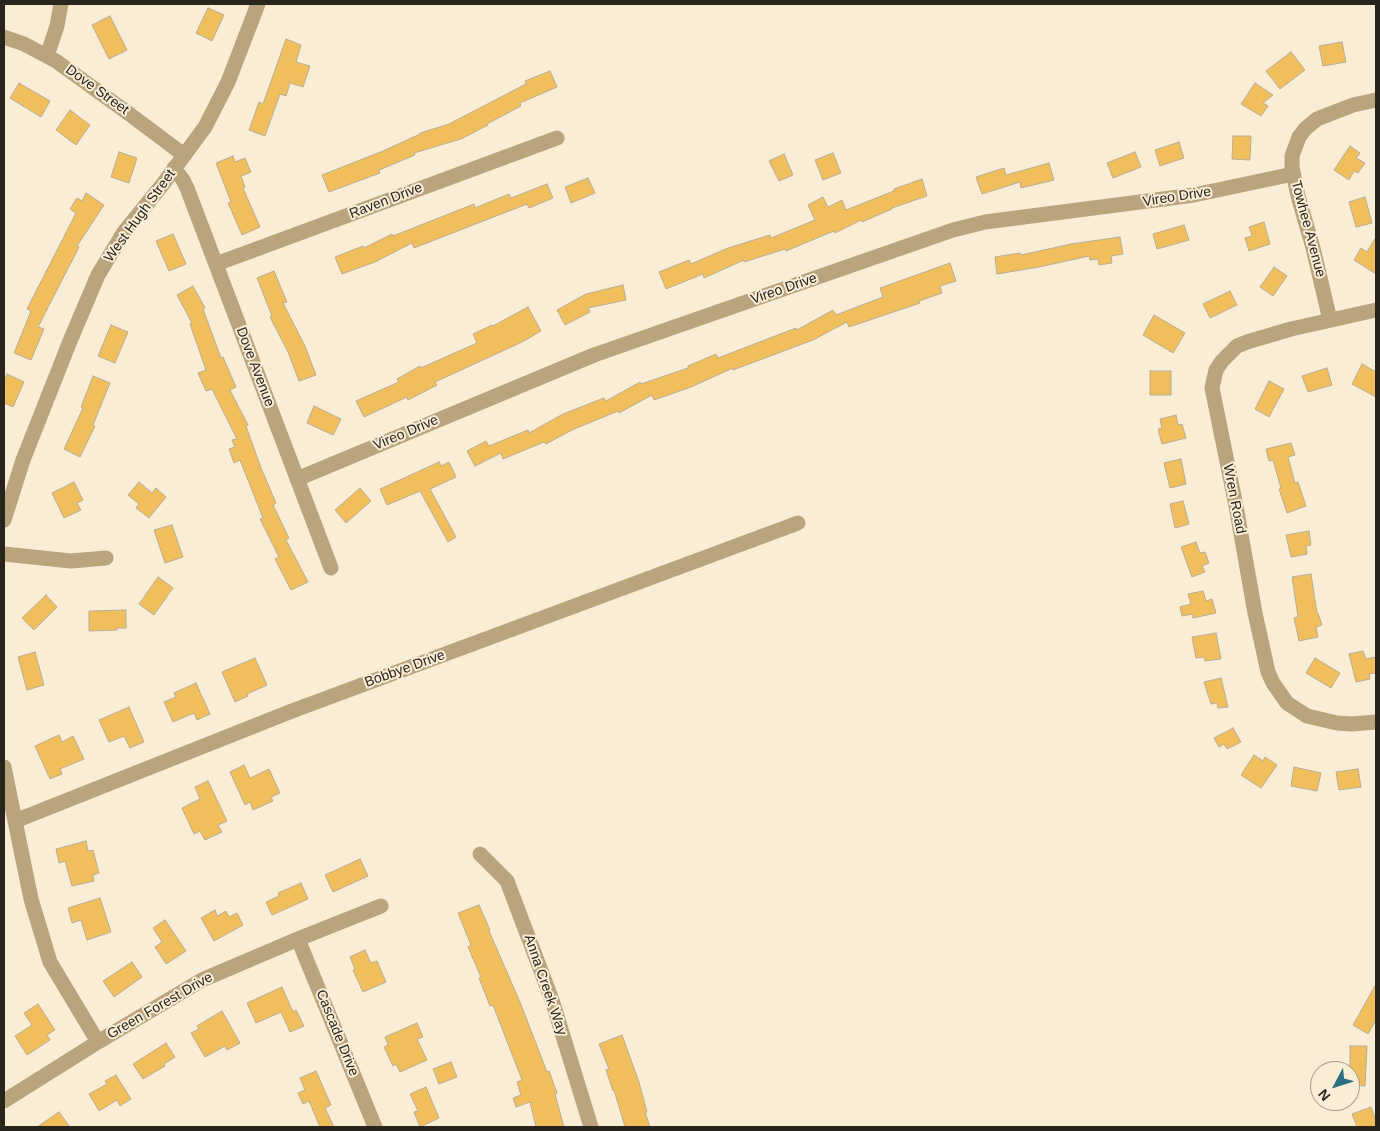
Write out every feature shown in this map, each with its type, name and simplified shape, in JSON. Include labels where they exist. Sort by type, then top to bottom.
[{"type":"street","points":[[47,56],[57,26],[61,4]]},
{"type":"street","name":"West Hugh Street","points":[[4,520],[23,460],[92,286],[124,232],[205,127],[240,55],[258,4]]},
{"type":"street","name":"Dove Street","points":[[4,37],[24,44],[47,56],[184,155]]},
{"type":"street","name":"Towhee Avenue","points":[[1330,320],[1314,248],[1293,174],[1292,162],[1295,146],[1299,137],[1312,122],[1335,111],[1376,100]]},
{"type":"street","name":"Raven Drive","points":[[216,264],[557,138]]},
{"type":"street","name":"Dove Avenue","points":[[174,168],[187,188],[332,568]]},
{"type":"street","name":"Vireo Drive","points":[[297,479],[602,352],[953,230],[985,222],[1194,195],[1293,174]]},
{"type":"street","name":"Wren Road","points":[[1376,310],[1291,329],[1237,346],[1216,370],[1212,388],[1255,613],[1268,672],[1273,683],[1287,703],[1307,716],[1337,723],[1376,722]]},
{"type":"street","name":"Bobbye Drive","points":[[15,821],[301,708],[798,523]]},
{"type":"street","points":[[4,554],[71,561],[106,558]]},
{"type":"street","points":[[4,767],[31,900],[50,962],[98,1042]]},
{"type":"street","name":"Anna Creek Way","points":[[480,854],[507,881],[552,1000],[591,1127]]},
{"type":"street","name":"Green Forest Drive","points":[[4,1101],[202,980],[298,938],[380,906]]},
{"type":"street","name":"Cascade Drive","points":[[298,938],[375,1127]]},
{"type":"building","points":[[208,8],[224,15],[212,41],[196,33]]},
{"type":"building","points":[[110,16],[127,50],[109,59],[92,25]]},
{"type":"building","points":[[286,39],[301,45],[296,62],[310,66],[303,87],[290,83],[286,96],[280,94],[265,136],[249,130],[259,102],[263,104]]},
{"type":"building","points":[[1342,42],[1346,62],[1323,66],[1319,46]]},
{"type":"building","points":[[1291,52],[1305,70],[1280,89],[1266,71]]},
{"type":"building","points":[[550,71],[557,87],[520,103],[521,106],[488,125],[461,139],[414,153],[415,155],[379,170],[380,173],[329,192],[322,175],[383,151],[420,133],[449,124],[526,84],[525,81]]},
{"type":"building","points":[[19,83],[50,101],[41,117],[10,98]]},
{"type":"building","points":[[1255,83],[1273,95],[1263,103],[1268,106],[1261,116],[1241,104]]},
{"type":"building","points":[[70,110],[90,125],[76,145],[56,130]]},
{"type":"building","points":[[1233,136],[1251,136],[1250,160],[1232,159]]},
{"type":"building","points":[[1179,142],[1184,158],[1160,166],[1155,150]]},
{"type":"building","points":[[1350,146],[1360,153],[1356,158],[1365,163],[1358,173],[1354,171],[1349,180],[1334,170]]},
{"type":"building","points":[[119,152],[137,158],[129,183],[111,177]]},
{"type":"building","points":[[1135,152],[1141,167],[1113,178],[1107,163]]},
{"type":"building","points":[[833,153],[841,173],[823,180],[815,160]]},
{"type":"building","points":[[784,154],[793,175],[779,181],[769,161]]},
{"type":"building","points":[[233,156],[235,162],[245,158],[251,172],[241,176],[245,187],[243,188],[260,227],[242,235],[228,203],[231,202],[216,163]]},
{"type":"building","points":[[1049,163],[1054,180],[1021,188],[1020,182],[982,194],[976,177],[1004,168],[1006,175]]},
{"type":"building","points":[[588,178],[595,193],[571,203],[565,187]]},
{"type":"building","points":[[922,179],[927,196],[892,208],[862,222],[861,220],[835,233],[834,231],[786,251],[785,249],[744,262],[744,260],[704,278],[703,274],[666,289],[659,272],[689,260],[691,264],[728,248],[770,235],[771,238],[815,220],[808,205],[823,197],[828,207],[842,200],[846,210]]},
{"type":"building","points":[[547,184],[553,198],[529,208],[527,204],[414,248],[412,243],[375,262],[342,274],[335,257],[363,246],[364,248],[392,234],[393,236],[474,204],[475,208],[509,194],[511,198]]},
{"type":"building","points":[[86,193],[104,205],[77,246],[79,247],[38,327],[44,329],[31,360],[14,353],[31,311],[27,309],[76,213],[70,209],[77,198],[82,201]]},
{"type":"building","points":[[1365,197],[1372,223],[1356,227],[1349,202]]},
{"type":"building","points":[[1264,222],[1270,244],[1249,251],[1245,238],[1252,236],[1249,227]]},
{"type":"building","points":[[1184,225],[1189,240],[1157,249],[1153,234]]},
{"type":"building","points":[[173,234],[186,264],[169,271],[156,241]]},
{"type":"building","points":[[1120,237],[1123,254],[1111,256],[1112,263],[1099,265],[1098,259],[1090,260],[1089,256],[997,274],[995,257],[1020,253],[1021,255],[1071,244]]},
{"type":"building","points":[[1376,237],[1376,274],[1354,260],[1361,248],[1367,252]]},
{"type":"building","points":[[950,263],[956,281],[940,286],[942,293],[919,301],[920,303],[849,327],[847,322],[813,340],[733,370],[733,368],[691,387],[654,400],[652,395],[619,413],[618,411],[572,430],[546,444],[544,442],[503,459],[501,453],[475,466],[467,451],[486,441],[489,446],[528,430],[529,433],[563,414],[604,398],[606,401],[640,382],[641,384],[688,368],[688,366],[716,354],[718,358],[796,328],[797,330],[833,310],[836,315],[883,297],[880,288]]},
{"type":"building","points":[[1274,267],[1287,276],[1273,296],[1260,287]]},
{"type":"building","points":[[274,271],[287,302],[283,303],[305,346],[316,375],[299,381],[288,352],[270,317],[272,316],[257,278]]},
{"type":"building","points":[[623,285],[626,300],[588,308],[590,312],[565,325],[557,310],[586,294]]},
{"type":"building","points":[[193,286],[205,308],[203,309],[221,358],[223,357],[236,387],[230,390],[248,425],[246,426],[261,468],[276,503],[273,505],[289,538],[286,540],[308,582],[291,590],[275,559],[279,557],[260,519],[263,518],[240,460],[234,463],[229,449],[235,447],[232,440],[237,439],[212,389],[206,391],[198,373],[206,370],[190,324],[192,323],[177,295]]},
{"type":"building","points":[[1230,291],[1237,305],[1210,318],[1203,304]]},
{"type":"building","points":[[528,307],[541,331],[522,342],[435,382],[437,385],[408,400],[407,397],[364,417],[356,401],[399,382],[397,379],[420,366],[421,368],[477,343],[473,334],[493,326]]},
{"type":"building","points":[[1154,315],[1185,333],[1173,353],[1143,335]]},
{"type":"building","points":[[111,325],[128,332],[115,363],[98,356]]},
{"type":"building","points":[[1362,364],[1376,372],[1376,397],[1352,384]]},
{"type":"building","points":[[1327,368],[1332,385],[1308,392],[1302,376]]},
{"type":"building","points":[[1150,371],[1171,371],[1171,395],[1150,395]]},
{"type":"building","points":[[7,374],[24,382],[13,407],[4,403],[4,382]]},
{"type":"building","points":[[93,376],[110,383],[93,425],[95,426],[80,457],[64,449],[83,408],[81,407]]},
{"type":"building","points":[[1269,381],[1284,389],[1269,417],[1255,409]]},
{"type":"building","points":[[314,406],[341,419],[333,435],[307,423]]},
{"type":"building","points":[[1176,415],[1178,425],[1182,424],[1186,438],[1162,444],[1158,429],[1162,428],[1160,419]]},
{"type":"building","points":[[1291,443],[1295,455],[1288,457],[1295,483],[1298,482],[1306,506],[1287,513],[1279,489],[1281,488],[1273,460],[1269,461],[1266,449]]},
{"type":"building","points":[[1181,459],[1186,484],[1170,488],[1164,463]]},
{"type":"building","points":[[439,462],[441,466],[449,462],[456,477],[430,489],[456,537],[448,542],[420,491],[387,505],[380,489]]},
{"type":"building","points":[[74,482],[83,500],[77,503],[81,510],[64,518],[52,493]]},
{"type":"building","points":[[139,482],[152,493],[156,488],[166,497],[149,518],[136,508],[139,504],[128,495]]},
{"type":"building","points":[[360,488],[371,501],[346,523],[335,510]]},
{"type":"building","points":[[1183,501],[1189,524],[1175,528],[1170,504]]},
{"type":"building","points":[[172,525],[183,557],[165,563],[154,530]]},
{"type":"building","points":[[1309,531],[1311,545],[1306,546],[1307,554],[1291,557],[1286,535]]},
{"type":"building","points":[[1196,542],[1200,553],[1205,552],[1209,563],[1202,566],[1205,572],[1192,577],[1181,547]]},
{"type":"building","points":[[1311,574],[1317,613],[1322,625],[1316,627],[1318,637],[1299,641],[1294,618],[1298,617],[1292,577]]},
{"type":"building","points":[[158,577],[173,588],[154,615],[139,604]]},
{"type":"building","points":[[1203,591],[1206,601],[1212,599],[1216,613],[1193,618],[1192,614],[1182,616],[1180,607],[1191,604],[1188,594]]},
{"type":"building","points":[[46,595],[57,607],[34,630],[22,618]]},
{"type":"building","points":[[126,610],[126,628],[89,631],[89,611]]},
{"type":"building","points":[[1216,633],[1221,659],[1205,661],[1204,657],[1196,658],[1192,637]]},
{"type":"building","points":[[1363,651],[1366,659],[1376,657],[1376,673],[1369,674],[1370,679],[1356,682],[1349,654]]},
{"type":"building","points":[[35,652],[44,685],[27,690],[18,657]]},
{"type":"building","points":[[255,658],[267,685],[235,702],[222,672]]},
{"type":"building","points":[[1315,658],[1340,673],[1331,688],[1306,673]]},
{"type":"building","points":[[1221,678],[1228,707],[1218,708],[1217,703],[1211,704],[1204,682]]},
{"type":"building","points":[[196,683],[210,714],[197,720],[194,713],[173,722],[164,702],[176,697],[174,693]]},
{"type":"building","points":[[129,707],[144,742],[130,748],[124,736],[109,742],[99,720]]},
{"type":"building","points":[[1233,728],[1241,742],[1227,749],[1224,744],[1219,747],[1214,738]]},
{"type":"building","points":[[59,735],[62,742],[73,736],[84,759],[60,769],[62,774],[50,779],[35,746]]},
{"type":"building","points":[[1254,755],[1263,761],[1265,757],[1277,765],[1261,788],[1241,775]]},
{"type":"building","points":[[244,765],[250,778],[269,769],[280,793],[271,797],[273,801],[253,810],[250,802],[245,805],[230,772]]},
{"type":"building","points":[[1294,767],[1321,773],[1317,791],[1291,786]]},
{"type":"building","points":[[1358,769],[1361,787],[1339,790],[1336,772]]},
{"type":"building","points":[[208,781],[227,821],[218,825],[222,832],[205,840],[200,831],[194,834],[182,808],[200,799],[195,787]]},
{"type":"building","points":[[86,841],[88,851],[93,850],[99,873],[93,875],[94,881],[72,886],[65,861],[59,863],[56,849]]},
{"type":"building","points":[[360,859],[368,876],[333,892],[325,875]]},
{"type":"building","points":[[301,883],[308,899],[272,915],[266,902],[279,896],[278,893]]},
{"type":"building","points":[[100,898],[111,932],[87,940],[81,920],[72,923],[68,908]]},
{"type":"building","points":[[479,905],[547,1072],[549,1071],[557,1093],[555,1094],[564,1127],[536,1127],[530,1102],[516,1107],[513,1098],[521,1095],[517,1082],[522,1080],[493,1005],[490,1006],[479,978],[481,977],[468,947],[471,945],[458,913]]},
{"type":"building","points":[[215,910],[217,916],[226,911],[229,917],[237,913],[243,925],[214,941],[201,918]]},
{"type":"building","points":[[165,920],[186,951],[166,964],[155,947],[162,942],[153,928]]},
{"type":"building","points":[[365,950],[371,963],[377,961],[386,982],[363,992],[353,970],[355,969],[350,957]]},
{"type":"building","points":[[132,962],[142,977],[114,997],[103,981]]},
{"type":"building","points":[[1376,984],[1376,1020],[1368,1034],[1353,1025]]},
{"type":"building","points":[[282,987],[293,1012],[296,1010],[304,1026],[290,1032],[281,1012],[256,1023],[247,1003]]},
{"type":"building","points":[[38,1004],[55,1030],[47,1035],[50,1040],[27,1055],[15,1036],[32,1025],[24,1013]]},
{"type":"building","points":[[222,1011],[240,1043],[227,1050],[225,1046],[205,1057],[191,1033],[199,1029],[197,1026]]},
{"type":"building","points":[[417,1023],[423,1037],[417,1039],[427,1060],[400,1072],[396,1064],[393,1066],[384,1047],[388,1045],[385,1037]]},
{"type":"building","points":[[622,1035],[639,1082],[650,1127],[625,1127],[606,1070],[609,1069],[599,1044]]},
{"type":"building","points":[[166,1043],[175,1057],[164,1064],[165,1066],[143,1079],[133,1064]]},
{"type":"building","points":[[1350,1046],[1367,1046],[1365,1086],[1360,1086],[1360,1061],[1350,1061]]},
{"type":"building","points":[[451,1062],[457,1077],[439,1084],[433,1069]]},
{"type":"building","points":[[316,1071],[331,1105],[325,1108],[334,1127],[320,1127],[309,1101],[303,1104],[298,1093],[305,1090],[300,1078]]},
{"type":"building","points":[[116,1075],[131,1099],[120,1106],[117,1100],[99,1111],[89,1094],[107,1084],[105,1081]]},
{"type":"building","points":[[426,1087],[439,1118],[420,1127],[414,1112],[418,1111],[410,1094]]},
{"type":"building","points":[[1371,1107],[1376,1127],[1357,1127],[1352,1114]]},
{"type":"building","points":[[59,1112],[70,1127],[37,1127]]}]
